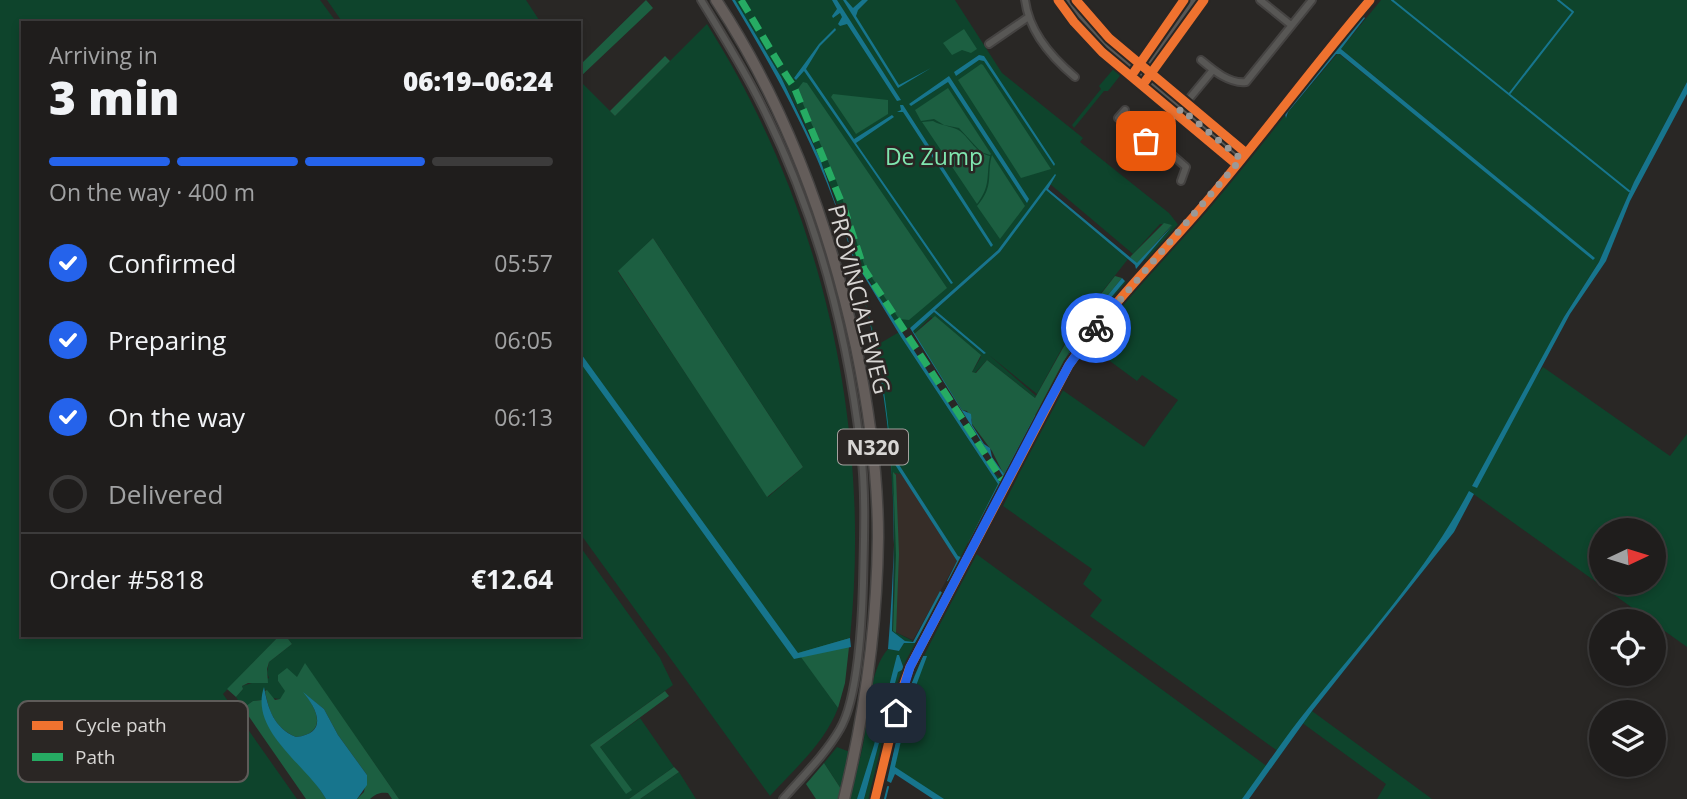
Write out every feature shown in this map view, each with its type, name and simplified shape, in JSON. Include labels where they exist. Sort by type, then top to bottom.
[{"type":"highway","name":"PROVINCIALEWEG","points":[[716,0],[776,107],[811,185],[835,260],[871,425],[878,534],[875,607],[868,684],[844,799]]},
{"type":"street","points":[[701,0],[757,96],[803,200],[824,262],[835,307],[862,453],[863,607],[852,699],[840,729],[783,799]]},
{"type":"street","points":[[1025,0],[1027,18],[1056,61],[1075,77]]},
{"type":"street","points":[[1066,0],[1088,28],[1135,70],[1148,66],[1194,0]]},
{"type":"street","points":[[1260,0],[1291,25]]},
{"type":"street","points":[[1201,60],[1213,70],[1239,83],[1246,82],[1312,0]]},
{"type":"street","points":[[875,799],[901,692],[910,667],[1005,490],[1045,409],[1085,341],[1136,279],[1196,214],[1370,0]]},
{"type":"street","points":[[989,44],[1027,18]]},
{"type":"street","points":[[1142,70],[1147,80],[1241,159]]},
{"type":"street","points":[[1125,110],[1118,118],[1146,141],[1155,140],[1213,70]]},
{"type":"street","points":[[1155,140],[1190,167],[1181,181]]},
{"type":"shaded area","points":[[893,463],[924,506],[957,561],[913,640],[893,631],[896,529]]},
{"type":"green space","points":[[0,0],[320,0],[336,21],[21,21],[21,637],[278,637],[223,694],[228,701],[18,701],[18,782],[248,782],[248,729],[297,799],[0,799]]},
{"type":"green space","points":[[327,0],[526,0],[540,21],[342,21]]},
{"type":"green space","points":[[646,0],[653,8],[581,76],[581,64]]},
{"type":"green space","name":"De Zump","points":[[734,0],[955,0],[1002,73],[1083,138],[1080,142],[1169,213],[1180,227],[1147,261],[1145,259],[1172,225],[1160,224],[1133,254],[1050,184],[1054,178],[1039,198],[1046,190],[1128,259],[1072,330],[1037,394],[989,355],[1036,396],[1035,398],[987,360],[975,373],[972,372],[981,357],[931,317],[914,334],[912,331],[934,312],[985,354],[935,310],[1000,252],[1037,199],[999,249],[912,327],[899,330],[861,266],[856,263],[877,345],[901,331],[994,473],[1001,478],[969,545],[998,489],[1001,492],[951,585],[950,582],[966,553],[958,556],[896,461],[902,474],[894,473],[896,555],[893,631],[913,641],[911,643],[892,631],[894,559],[886,417],[875,346],[859,277],[839,208],[813,142],[781,77]]},
{"type":"green space","points":[[1381,0],[1687,0],[1687,82],[1634,182],[1599,262],[1564,317],[1524,394],[1543,367],[1670,456],[1687,434],[1687,647],[1666,632],[1666,609],[1634,609],[1614,595],[1666,595],[1666,518],[1589,518],[1589,577],[1472,493],[1457,521],[1312,711],[1432,799],[1377,799],[1386,784],[1301,722],[1279,752],[1090,616],[1102,600],[1083,584],[1092,569],[1003,506],[1018,476],[1016,475],[1001,504],[1000,502],[1061,389],[1144,447],[1178,400],[1142,375],[1137,381],[1088,345],[1134,285],[1184,234],[1284,111],[1284,116],[1287,117],[1288,112],[1338,53],[1594,258],[1341,49]]},
{"type":"green space","points":[[707,24],[747,94],[781,167],[809,242],[830,319],[845,398],[853,477],[855,558],[850,638],[799,653],[838,708],[817,744],[770,796],[581,535],[581,82],[615,116]],"holes":[[[653,238],[803,467],[768,497],[618,272]]]},
{"type":"green space","points":[[964,29],[977,49],[971,53],[962,50],[952,55],[943,43]]},
{"type":"green space","points":[[665,56],[670,61],[615,116],[610,111]]},
{"type":"green space","points":[[981,64],[1051,169],[1021,178],[958,80]]},
{"type":"green space","points":[[1116,66],[1123,72],[1074,128],[1072,125]]},
{"type":"green space","points":[[803,82],[807,83],[947,288],[909,320],[899,319],[865,267],[836,180],[797,90]]},
{"type":"green space","points":[[948,88],[990,155],[981,152],[959,128],[944,125],[934,119],[921,121],[915,110]]},
{"type":"green space","points":[[833,94],[888,100],[888,114],[856,134],[831,97]]},
{"type":"green space","points":[[933,121],[960,131],[977,149],[990,156],[986,186],[977,204],[922,122]]},
{"type":"green space","points":[[992,155],[1025,206],[1000,239],[977,206],[988,186]]},
{"type":"green space","points":[[1164,223],[1172,225],[1137,264],[1130,257]]},
{"type":"green space","points":[[653,238],[803,467],[767,497],[618,271]]},
{"type":"green space","points":[[1115,276],[1122,278],[1084,324],[1004,475],[992,451],[972,424],[967,411],[962,410],[914,334],[935,316],[981,355],[972,372],[976,373],[987,360],[1035,398],[1073,330]]},
{"type":"green space","points":[[1125,281],[1127,284],[1097,318],[1075,351],[1006,478],[1037,418],[1034,418],[1038,409],[1039,411],[1086,329]]},
{"type":"green space","points":[[893,472],[896,475],[899,554],[896,633],[893,631],[896,555]]},
{"type":"green space","points":[[581,548],[660,658],[673,685],[590,745],[631,790],[600,747],[640,718],[674,767],[629,799],[399,799],[305,664],[297,678],[278,681],[286,691],[280,699],[272,698],[265,689],[262,700],[248,704],[248,701],[239,701],[236,697],[243,689],[242,686],[269,678],[269,662],[292,644],[287,637],[581,637]]},
{"type":"green space","points":[[975,553],[1268,767],[1245,799],[939,799],[890,768],[914,676]]},
{"type":"green space","points":[[944,594],[946,595],[902,679],[869,799],[864,799],[898,671],[904,669],[899,655],[862,799],[850,799],[863,745],[873,681],[882,658],[888,649],[899,651],[904,643],[915,643]]},
{"type":"green space","points":[[278,637],[287,637],[292,644],[269,662],[268,683],[248,683],[242,686],[243,689],[236,697],[227,689]]},
{"type":"green space","points":[[850,638],[845,683],[838,708],[798,653]]},
{"type":"green space","points":[[305,663],[399,799],[392,799],[385,793],[370,799],[357,799],[364,792],[367,775],[338,735],[324,709],[305,694],[316,714],[316,726],[312,731],[296,737],[278,724],[265,691],[275,700],[280,699],[285,691],[278,681],[278,675],[287,668],[297,677]]},
{"type":"green space","points":[[665,691],[669,696],[600,747],[632,790],[626,794],[590,745]]},
{"type":"green space","points":[[262,700],[266,716],[279,742],[326,799],[306,799],[248,715],[248,704]]},
{"type":"green space","points":[[837,747],[850,752],[841,789],[824,763]]},
{"type":"green space","points":[[824,763],[841,789],[839,799],[816,799],[806,784]]},
{"type":"green space","points":[[674,767],[679,772],[640,799],[629,799]]},
{"type":"green space","points":[[679,772],[696,799],[640,799]]},
{"type":"water","points":[[732,0],[735,0],[781,77],[820,159],[855,260],[1001,484],[969,545],[998,484],[901,337],[856,263],[875,341],[880,368],[892,480],[875,345],[864,296],[835,203],[808,139]]},
{"type":"water","points":[[832,0],[837,0],[901,100],[897,101],[847,24],[838,24],[842,17],[840,13],[833,18],[837,9]]},
{"type":"water","points":[[843,0],[853,8],[862,0],[868,0],[856,16],[899,85],[931,68],[898,88]]},
{"type":"water","points":[[1362,15],[1365,18],[1341,49],[1595,258],[1593,260],[1340,54],[1336,54],[1288,112],[1286,118],[1284,111]]},
{"type":"water","points":[[835,28],[806,69],[854,139],[892,115],[894,117],[856,143],[953,283],[951,284],[804,71],[796,80],[794,78],[819,44]]},
{"type":"water","points":[[979,55],[984,56],[1054,166],[984,61],[979,60],[956,76],[954,72]]},
{"type":"water","points":[[949,76],[1029,199],[1027,203],[948,82],[911,106],[909,104]]},
{"type":"water","points":[[1687,82],[1687,94],[1630,201],[1606,261],[1570,314],[1477,488],[1472,486],[1564,317],[1599,262],[1634,182]]},
{"type":"water","points":[[900,105],[903,105],[993,245],[991,247],[903,112],[897,112],[901,110]]},
{"type":"water","points":[[1055,174],[1048,189],[1137,263],[1173,225],[1136,269],[1135,265],[1046,190],[1000,252],[935,310],[986,353],[934,312],[913,331],[962,410],[971,414],[972,425],[984,444],[990,448],[992,457],[1004,474],[1035,415],[1037,417],[1004,478],[910,328],[998,250]]},
{"type":"water","points":[[1122,278],[1125,281],[1087,326],[1039,411],[1084,324]]},
{"type":"water","points":[[581,354],[798,653],[850,638],[851,647],[794,659],[581,364]]},
{"type":"water","points":[[896,460],[958,556],[961,557],[965,552],[950,582],[947,581],[957,561],[894,463]]},
{"type":"water","points":[[1469,491],[1474,494],[1454,532],[1312,711],[1249,799],[1242,799],[1299,720],[1411,581]]},
{"type":"water","points":[[894,548],[892,631],[905,641],[913,642],[940,591],[944,594],[915,643],[904,643],[899,651],[888,649]]},
{"type":"water","points":[[897,655],[904,669],[898,672],[864,799],[857,799],[874,745]]},
{"type":"water","points":[[923,656],[927,656],[910,702],[895,767],[944,799],[933,799],[895,774],[891,783],[887,781],[906,697]]},
{"type":"water","points":[[264,687],[273,717],[282,728],[296,737],[313,731],[317,719],[303,692],[324,709],[338,735],[367,775],[367,785],[357,799],[326,799],[282,747],[265,718],[262,703]]},
{"type":"waterway","points":[[1392,0],[1629,191]]},
{"type":"waterway","points":[[1510,93],[1573,12],[1558,0]]},
{"type":"waterway","points":[[885,799],[888,787]]},
{"type":"marked path","points":[[741,0],[794,87],[845,211],[864,269],[1001,478],[1008,483]]},
{"type":"cycle path","points":[[1058,0],[1102,52],[1236,164]]},
{"type":"cycle path","points":[[1076,0],[1109,38],[1246,153]]},
{"type":"cycle path","points":[[1134,72],[1184,0]]},
{"type":"cycle path","points":[[1144,83],[1204,0]]},
{"type":"cycle path","points":[[875,799],[901,692],[910,667],[1069,365],[1114,306],[1218,189],[1370,0]]},
{"type":"way so far","points":[[1096,328],[1241,159],[1181,109],[1155,140],[1146,141]]},
{"type":"route","points":[[896,713],[910,667],[1069,365],[1096,328]]}]
